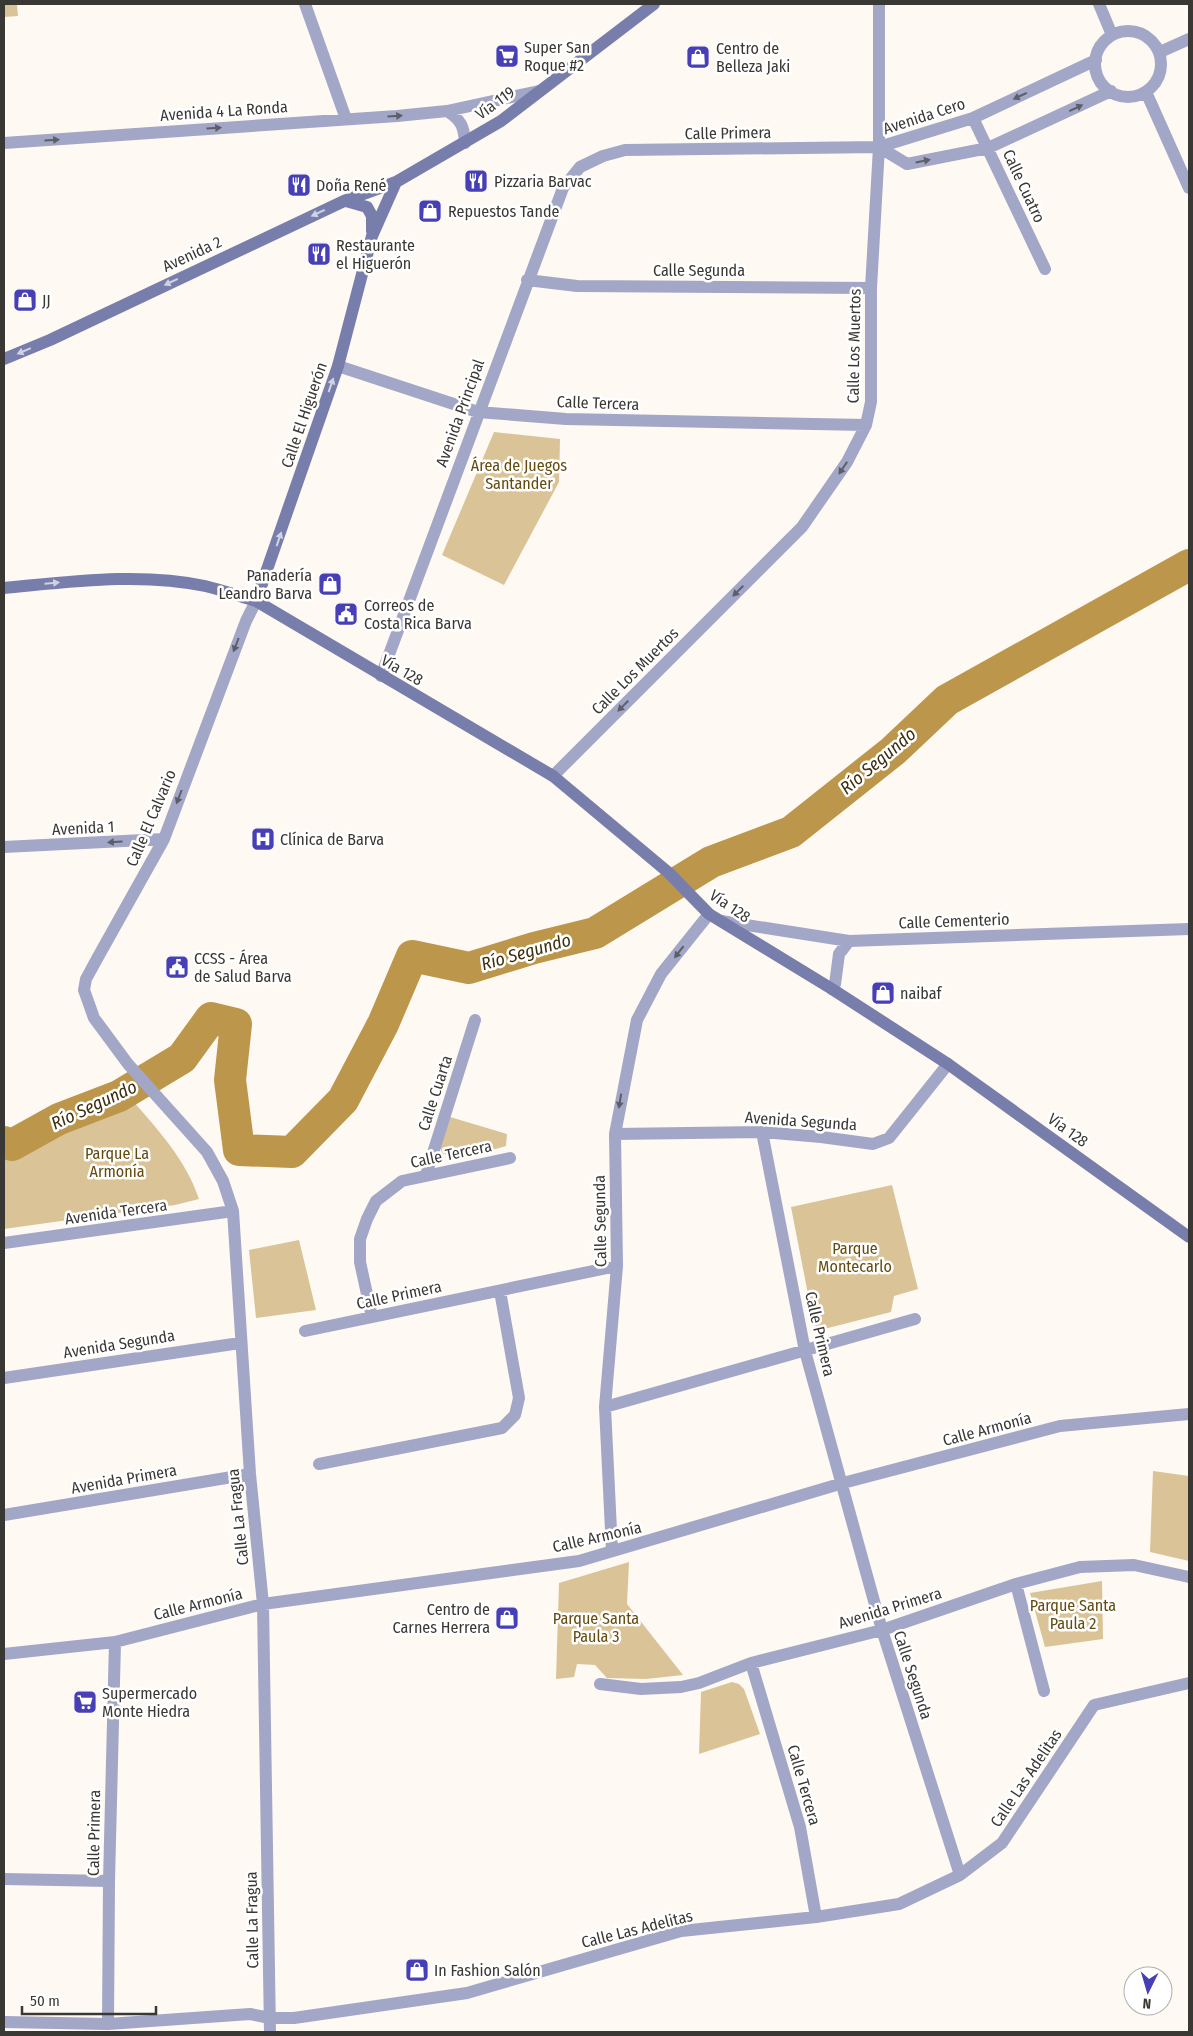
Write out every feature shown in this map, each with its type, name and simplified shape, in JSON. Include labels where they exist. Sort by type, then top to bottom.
[{"type":"main road","name":"Vía 119","points":[[396,182],[501,121],[654,4]]},
{"type":"main road","name":"Avenida 2","points":[[4,359],[50,340],[344,201],[396,182]]},
{"type":"main road","name":"Calle El Higuerón","points":[[256,601],[338,366],[372,236],[396,182]]},
{"type":"main road","name":"Calle El Higuerón","points":[[344,201],[367,206],[372,216],[372,236]]},
{"type":"main road","name":"Vía 128","points":[[4,588],[67,582],[157,580],[205,586],[256,601],[553,776],[670,872],[709,914],[832,989],[948,1064],[1189,1237]]},
{"type":"street","points":[[305,4],[346,118]]},
{"type":"street","name":"Calle Los Muertos","points":[[553,776],[802,527],[847,462],[866,425],[871,402],[871,288],[879,147],[879,4]]},
{"type":"street","points":[[1100,4],[1112,35]]},
{"type":"street","points":[[1123,31],[1145,35],[1160,52],[1162,64],[1160,75],[1146,92],[1128,96],[1111,91],[1099,78],[1096,60],[1098,50],[1112,35],[1123,31]]},
{"type":"street","points":[[1160,52],[1189,39]]},
{"type":"street","name":"Avenida Cero","points":[[879,147],[973,118],[1096,60]]},
{"type":"street","name":"Avenida 4 La Ronda","points":[[4,144],[447,111],[539,91]]},
{"type":"street","name":"Avenida Cero","points":[[879,147],[907,164],[988,148],[1111,91]]},
{"type":"street","points":[[1146,92],[1189,188]]},
{"type":"street","points":[[447,111],[460,120],[464,127],[465,143]]},
{"type":"street","name":"Calle Cuatro","points":[[973,118],[1045,269]]},
{"type":"street","name":"Calle Primera","points":[[580,167],[603,156],[625,150],[879,147]]},
{"type":"street","name":"Avenida Principal","points":[[381,676],[527,280],[563,188],[580,167]]},
{"type":"street","name":"Calle Segunda","points":[[527,280],[577,286],[871,288]]},
{"type":"street","name":"Calle Tercera","points":[[338,366],[478,412],[566,420],[866,425]]},
{"type":"street","name":"Calle El Calvario","points":[[158,1097],[128,1064],[94,1018],[84,990],[86,979],[164,839],[246,621],[256,601]]},
{"type":"street","name":"Avenida 1","points":[[4,848],[164,839]]},
{"type":"street","name":"Calle Segunda","points":[[612,1551],[605,1407],[617,1266],[615,1134],[638,1020],[661,974],[709,914]]},
{"type":"street","name":"Calle Cementerio","points":[[722,922],[849,941],[1189,929]]},
{"type":"street","points":[[832,989],[835,984],[840,954],[849,941]]},
{"type":"street","name":"Calle Cuarta","points":[[426,1175],[475,1020]]},
{"type":"street","name":"Avenida Segunda","points":[[615,1134],[762,1132],[873,1144],[890,1138],[948,1064]]},
{"type":"street","name":"Calle La Fragua","points":[[158,1097],[207,1152],[223,1181],[233,1211],[240,1343],[250,1474],[263,1604],[270,2032]]},
{"type":"street","name":"Calle Primera","points":[[762,1132],[805,1351],[843,1483]]},
{"type":"street","name":"Calle Tercera","points":[[372,1317],[360,1262],[360,1238],[376,1201],[387,1191],[402,1182],[426,1175],[510,1158]]},
{"type":"street","name":"Avenida Tercera","points":[[4,1243],[233,1211]]},
{"type":"street","name":"Calle Primera","points":[[305,1331],[617,1266]]},
{"type":"street","points":[[319,1464],[502,1428],[515,1415],[519,1398],[500,1291]]},
{"type":"street","points":[[605,1407],[915,1319]]},
{"type":"street","name":"Avenida Segunda","points":[[4,1378],[240,1343]]},
{"type":"street","name":"Calle Armonía","points":[[4,1654],[115,1642],[263,1604],[579,1561],[843,1483],[1060,1426],[1189,1414]]},
{"type":"street","name":"Avenida Primera","points":[[4,1515],[250,1474]]},
{"type":"street","name":"Calle Segunda","points":[[843,1483],[882,1630],[960,1875]]},
{"type":"street","name":"Avenida Primera","points":[[600,1684],[641,1689],[681,1687],[751,1663],[882,1630],[1016,1584],[1080,1567],[1134,1565],[1189,1577]]},
{"type":"street","points":[[1016,1584],[1044,1690]]},
{"type":"street","name":"Calle Primera","points":[[108,2024],[109,1881],[115,1642]]},
{"type":"street","name":"Calle Tercera","points":[[751,1663],[800,1827],[816,1917]]},
{"type":"street","name":"Calle Las Adelitas","points":[[4,2022],[108,2024],[250,2014],[270,2018],[294,2018],[467,1993],[681,1931],[816,1917],[899,1904],[960,1875],[1002,1843],[1094,1705],[1189,1682]]},
{"type":"street","points":[[4,1879],[109,1881]]},
{"type":"green space","points":[[4,4],[17,4],[18,16],[4,17]]},
{"type":"green space","name":"Área de Juegos Santander","points":[[494,432],[560,439],[559,482],[504,585],[442,555]]},
{"type":"green space","name":"Parque La Armonía","points":[[132,1100],[171,1146],[187,1171],[199,1199],[175,1205],[4,1229],[4,1156],[8,1158]]},
{"type":"green space","points":[[450,1117],[507,1134],[506,1146],[465,1158],[443,1154],[440,1148]]},
{"type":"green space","name":"Parque Montecarlo","points":[[892,1185],[918,1289],[894,1296],[891,1312],[824,1329],[814,1325],[791,1207]]},
{"type":"green space","points":[[299,1240],[316,1310],[256,1318],[249,1250]]},
{"type":"green space","points":[[1153,1471],[1189,1476],[1189,1561],[1150,1552]]},
{"type":"green space","name":"Parque Santa Paula 3","points":[[629,1562],[627,1604],[683,1675],[646,1679],[607,1678],[595,1665],[577,1664],[574,1677],[556,1679],[559,1583]]},
{"type":"green space","name":"Parque Santa Paula 2","points":[[1102,1581],[1103,1639],[1045,1647],[1030,1593]]},
{"type":"green space","points":[[732,1682],[739,1684],[744,1689],[760,1734],[699,1754],[701,1692]]},
{"type":"waterway","name":"Río Segundo","points":[[4,1142],[12,1145],[59,1119],[119,1096],[182,1058],[211,1018],[236,1024],[230,1080],[239,1150],[292,1152],[343,1100],[383,1024],[412,956],[469,968],[534,948],[595,933],[711,862],[791,832],[893,751],[947,700],[1189,565]]},
{"type":"place","name":"Super San Roque #2","points":[[507,56]]},
{"type":"place","name":"Centro de Belleza Jaki","points":[[698,57]]},
{"type":"place","name":"Pizzaria Barvac","points":[[476,181]]},
{"type":"place","name":"Doña René","points":[[299,185]]},
{"type":"place","name":"Repuestos Tande","points":[[430,211]]},
{"type":"place","name":"Restaurante el Higuerón","points":[[319,254]]},
{"type":"place","name":"JJ","points":[[25,300]]},
{"type":"place","name":"Panadería Leandro Barva","points":[[330,584]]},
{"type":"place","name":"Correos de Costa Rica Barva","points":[[346,614]]},
{"type":"place","name":"Clínica de Barva","points":[[263,839]]},
{"type":"place","name":"CCSS - Área de Salud Barva","points":[[177,967]]},
{"type":"place","name":"naibaf","points":[[883,993]]},
{"type":"place","name":"Centro de Carnes Herrera","points":[[507,1618]]},
{"type":"place","name":"Supermercado Monte Hiedra","points":[[85,1702]]},
{"type":"place","name":"In Fashion Salón","points":[[417,1970]]}]
